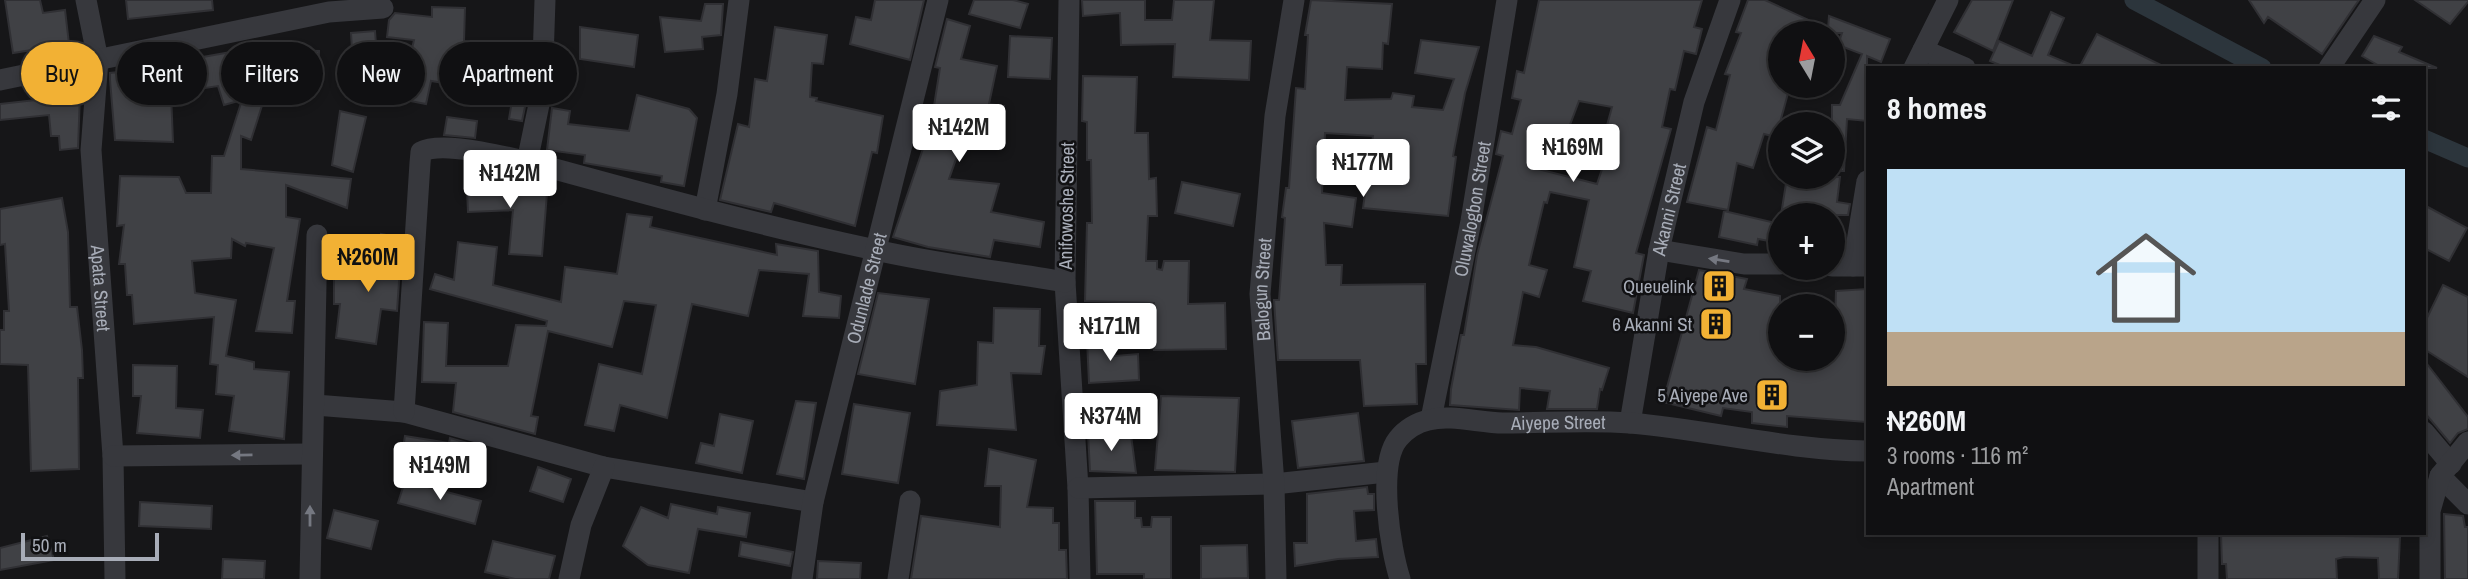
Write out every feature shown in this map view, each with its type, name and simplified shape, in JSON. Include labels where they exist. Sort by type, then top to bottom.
[{"type":"street","name":"Apata Street","points":[[86,0],[94,42]]},
{"type":"street","points":[[527,162],[542,90],[545,0]]},
{"type":"street","points":[[705,210],[727,94],[739,0]]},
{"type":"street","name":"Odunlade Street","points":[[802,579],[813,502],[873,250],[938,0]]},
{"type":"street","name":"Anifowoshe Street","points":[[1069,0],[1065,282],[1078,488],[1080,579]]},
{"type":"street","name":"Balogun Street","points":[[1276,579],[1274,484],[1261,294],[1275,116],[1294,0]]},
{"type":"street","name":"Oluwalogbon Street","points":[[1431,419],[1471,221],[1498,37],[1507,0]]},
{"type":"street","name":"Akanni Street","points":[[1630,423],[1659,250],[1694,102],[1730,0]]},
{"type":"street","points":[[1948,0],[1919,59],[1955,66]]},
{"type":"street","points":[[2333,63],[2375,0]]},
{"type":"street","points":[[103,59],[329,6],[383,8]]},
{"type":"street","points":[[0,80],[21,76]]},
{"type":"street","name":"Apata Street","points":[[94,105],[91,149],[113,456],[109,578]]},
{"type":"street","points":[[404,412],[421,152],[430,146],[490,153],[705,210],[873,250],[1065,282]]},
{"type":"street","points":[[1851,266],[1866,186]]},
{"type":"street","points":[[310,579],[310,454],[315,405],[317,235]]},
{"type":"street","points":[[1659,250],[1744,264],[1768,264]]},
{"type":"street","points":[[315,405],[404,412],[604,467],[813,502]]},
{"type":"street","points":[[1400,579],[1395,563],[1386,472],[1398,439],[1412,426],[1431,419]]},
{"type":"street","name":"Aiyepe Street","points":[[1431,419],[1492,423],[1630,423],[1814,450],[1866,452]]},
{"type":"street","points":[[2426,436],[2468,504]]},
{"type":"street","points":[[2430,579],[2430,511],[2445,470],[2468,442]]},
{"type":"street","points":[[113,456],[310,454]]},
{"type":"street","points":[[569,579],[581,525],[604,467]]},
{"type":"street","points":[[1078,488],[1274,484],[1386,472]]},
{"type":"street","points":[[898,579],[910,501]]},
{"type":"street","points":[[2208,535],[2208,579]]},
{"type":"building","points":[[5,0],[40,0],[43,13],[65,10],[69,42],[21,42],[21,52],[13,53]]},
{"type":"building","points":[[126,0],[212,0],[213,10],[128,19]]},
{"type":"building","points":[[875,0],[924,0],[910,60],[850,44],[856,17],[871,20]]},
{"type":"building","points":[[974,0],[1013,0],[1028,4],[1020,28],[969,14]]},
{"type":"building","points":[[1082,0],[1145,0],[1145,20],[1172,20],[1174,0],[1214,0],[1210,40],[1251,41],[1249,80],[1173,77],[1175,44],[1121,45],[1120,13],[1083,16]]},
{"type":"building","points":[[1311,0],[1392,4],[1388,44],[1383,43],[1382,69],[1347,67],[1345,100],[1391,99],[1393,93],[1414,96],[1412,107],[1443,110],[1454,79],[1415,73],[1421,40],[1479,47],[1465,93],[1453,156],[1456,157],[1448,216],[1363,208],[1373,136],[1325,133],[1322,193],[1356,198],[1352,227],[1324,223],[1326,265],[1342,265],[1341,285],[1425,284],[1426,364],[1416,364],[1417,404],[1364,406],[1360,360],[1278,360],[1274,300],[1279,300],[1285,218],[1282,217],[1286,188],[1289,188],[1296,88],[1305,89],[1308,35],[1305,35]]},
{"type":"building","points":[[1539,0],[1702,0],[1694,27],[1702,29],[1696,54],[1684,51],[1675,90],[1670,89],[1662,127],[1671,129],[1636,253],[1644,255],[1633,313],[1583,301],[1591,271],[1574,267],[1589,200],[1550,192],[1547,203],[1544,202],[1529,265],[1547,270],[1539,297],[1523,292],[1513,345],[1536,347],[1609,368],[1602,390],[1600,389],[1597,409],[1547,409],[1550,391],[1520,388],[1519,410],[1450,405],[1477,255],[1503,156],[1496,154],[1501,131],[1512,134],[1521,100],[1512,98],[1517,71],[1524,73]],"holes":[[[1579,101],[1612,107],[1603,140],[1611,142],[1597,184],[1534,168],[1542,133],[1565,138]]]},
{"type":"building","points":[[1748,0],[1765,0],[1811,21],[1768,21],[1768,98],[1787,98],[1783,112],[1768,112],[1768,135],[1764,134],[1753,168],[1737,163],[1728,210],[1687,202],[1707,127],[1716,130],[1730,75],[1725,74],[1741,33],[1736,32]]},
{"type":"building","points":[[1972,0],[2013,0],[1993,51],[1954,32]]},
{"type":"building","points":[[2249,0],[2359,0],[2322,54],[2268,17],[2264,23]]},
{"type":"building","points":[[2415,0],[2468,0],[2468,2],[2450,24]]},
{"type":"building","points":[[705,4],[723,4],[721,35],[702,37],[703,49],[665,52],[660,17],[701,21]]},
{"type":"building","points":[[432,7],[465,8],[464,41],[470,42],[439,42],[439,82],[431,81],[426,104],[425,42],[387,37],[389,20],[395,13],[432,17]]},
{"type":"building","points":[[2051,12],[2064,18],[2048,55],[2074,66],[2002,66],[1990,61],[1999,41],[2032,56]]},
{"type":"building","points":[[1829,16],[1842,21],[1829,21]]},
{"type":"building","points":[[947,19],[970,26],[961,59],[997,66],[989,104],[1004,106],[999,131],[968,125],[949,179],[999,184],[991,212],[1044,222],[1040,247],[994,240],[990,257],[928,247],[893,237],[931,125],[940,68],[935,67]]},
{"type":"building","points":[[1845,22],[1890,39],[1881,62],[1867,56],[1866,121],[1847,119],[1845,154],[1845,112],[1832,112],[1832,105],[1840,105],[1845,98],[1862,54],[1845,48]]},
{"type":"building","points":[[580,27],[638,35],[634,67],[580,59]]},
{"type":"building","points":[[775,27],[827,35],[823,64],[812,63],[810,97],[817,98],[816,101],[883,116],[877,153],[872,152],[855,226],[774,203],[771,212],[720,200],[738,124],[749,127],[755,79],[767,81]]},
{"type":"building","points":[[375,31],[376,42],[352,42],[351,33]]},
{"type":"building","points":[[2097,34],[2163,66],[2080,66]]},
{"type":"building","points":[[1010,36],[1052,38],[1050,79],[1008,77]]},
{"type":"building","points":[[2374,36],[2402,47],[2399,52],[2437,68],[2380,66],[2362,56]]},
{"type":"building","points":[[221,54],[221,96],[218,86],[207,88],[207,56]]},
{"type":"building","points":[[117,72],[117,105],[171,105],[173,142],[115,140],[110,73]]},
{"type":"building","points":[[1083,76],[1137,77],[1135,133],[1148,133],[1149,179],[1156,178],[1157,216],[1148,216],[1146,261],[1157,261],[1157,269],[1162,270],[1164,261],[1189,261],[1188,304],[1225,303],[1226,349],[1154,350],[1154,303],[1085,301],[1087,223],[1092,223],[1091,160],[1087,160],[1087,122],[1082,121]]},
{"type":"building","points":[[637,95],[689,109],[697,118],[684,186],[661,182],[662,176],[584,163],[585,155],[547,150],[552,108],[570,111],[568,124],[629,131]]},
{"type":"building","points":[[21,102],[21,105],[80,105],[78,148],[60,150],[59,136],[51,136],[49,115],[0,120],[0,104]]},
{"type":"building","points":[[240,105],[262,105],[251,140],[241,136],[241,169],[351,179],[347,208],[286,185],[286,217],[300,219],[287,301],[295,301],[292,333],[256,331],[274,248],[246,243],[245,246],[232,239],[231,258],[192,261],[195,293],[236,300],[226,356],[254,362],[254,369],[289,372],[284,439],[229,431],[234,396],[216,394],[218,365],[210,364],[214,317],[134,324],[132,295],[127,295],[125,264],[119,264],[124,225],[117,226],[120,176],[179,177],[186,193],[211,193],[212,156],[224,156]]},
{"type":"building","points":[[511,105],[525,105],[522,121],[509,119]]},
{"type":"building","points":[[340,111],[366,117],[353,172],[332,165]]},
{"type":"building","points":[[447,117],[477,121],[475,138],[444,135]]},
{"type":"building","points":[[466,167],[494,168],[495,188],[547,193],[542,256],[509,254],[513,210],[468,212]]},
{"type":"building","points":[[1182,182],[1240,194],[1233,226],[1175,213]]},
{"type":"building","points":[[1785,189],[1839,189],[1837,202],[1844,203],[1783,203]]},
{"type":"building","points":[[62,198],[68,232],[70,307],[77,307],[82,350],[83,378],[78,378],[79,469],[31,471],[28,365],[0,364],[0,330],[4,330],[4,311],[9,311],[5,244],[0,245],[0,209]]},
{"type":"building","points":[[1845,203],[1850,204],[1848,215],[1845,215]]},
{"type":"building","points":[[2426,206],[2467,228],[2449,261],[2426,249]]},
{"type":"building","points":[[1724,211],[1768,221],[1768,241],[1758,239],[1757,245],[1719,237]]},
{"type":"building","points":[[627,214],[652,217],[650,227],[777,255],[776,244],[818,251],[819,292],[841,296],[839,318],[803,316],[809,274],[759,270],[748,316],[692,304],[667,418],[620,405],[614,431],[585,425],[599,364],[642,374],[656,305],[624,301],[612,347],[548,331],[531,416],[538,417],[535,434],[453,412],[456,383],[422,382],[424,322],[448,323],[446,366],[508,366],[516,325],[546,326],[547,321],[430,289],[435,274],[454,280],[458,242],[497,247],[493,285],[561,302],[565,267],[617,274]]},
{"type":"building","points":[[381,234],[402,238],[397,311],[381,309],[376,344],[336,338],[340,304],[334,304],[334,268],[381,268]]},
{"type":"building","points":[[1699,270],[1747,279],[1744,289],[1770,294],[1768,371],[1845,371],[1845,294],[1836,294],[1836,291],[1866,289],[1866,422],[1787,416],[1787,427],[1752,423],[1752,412],[1723,408],[1721,416],[1663,402]]},
{"type":"building","points":[[2443,285],[2468,297],[2468,377],[2426,350],[2426,320]]},
{"type":"building","points":[[878,293],[929,299],[915,384],[858,374]]},
{"type":"building","points":[[994,308],[1040,309],[1039,346],[1045,346],[1041,374],[1011,373],[1016,430],[937,425],[940,391],[977,385],[978,342],[993,343]]},
{"type":"building","points":[[1114,339],[1115,356],[1138,354],[1139,380],[1089,383],[1087,340]]},
{"type":"building","points":[[2426,363],[2468,417],[2468,429],[2458,433],[2450,443],[2426,414]]},
{"type":"building","points":[[133,365],[177,366],[176,408],[203,410],[200,438],[137,433],[141,396],[133,396]]},
{"type":"building","points":[[1161,396],[1239,398],[1235,472],[1155,470]]},
{"type":"building","points":[[796,401],[816,403],[804,479],[777,474]]},
{"type":"building","points":[[854,404],[910,413],[898,483],[842,474]]},
{"type":"building","points":[[1358,413],[1364,461],[1298,468],[1292,421]]},
{"type":"building","points":[[720,414],[753,421],[742,473],[696,463],[701,443],[714,446]]},
{"type":"building","points":[[1088,433],[1131,435],[1136,473],[1090,471]]},
{"type":"building","points":[[405,436],[449,443],[450,438],[485,448],[481,468],[402,454]]},
{"type":"building","points":[[989,449],[1036,460],[1027,507],[1053,508],[1053,523],[1059,523],[1059,550],[1066,550],[1067,579],[911,579],[921,516],[1000,527],[1001,486],[985,486]]},
{"type":"building","points":[[538,467],[571,479],[563,502],[530,491]]},
{"type":"building","points":[[405,481],[481,501],[475,524],[398,503]]},
{"type":"building","points":[[1367,487],[1368,494],[1374,494],[1374,510],[1354,511],[1356,541],[1376,539],[1378,557],[1338,559],[1295,566],[1294,543],[1307,543],[1307,494]]},
{"type":"building","points":[[1095,501],[1135,501],[1135,518],[1141,518],[1142,527],[1151,527],[1152,517],[1171,517],[1171,579],[1144,579],[1144,574],[1097,574]]},
{"type":"building","points":[[140,502],[212,506],[211,529],[139,526]]},
{"type":"building","points":[[671,504],[717,514],[718,507],[750,513],[746,537],[698,529],[689,573],[648,565],[623,546],[641,507],[668,518]]},
{"type":"building","points":[[334,510],[378,521],[371,549],[327,538]]},
{"type":"building","points":[[2444,514],[2463,516],[2465,527],[2468,527],[2468,579],[2445,579]]},
{"type":"building","points":[[2221,535],[2400,537],[2398,579],[2379,579],[2378,558],[2336,559],[2337,579],[2227,579],[2226,564],[2222,564]]},
{"type":"building","points":[[47,536],[54,560],[0,570],[0,548]]},
{"type":"building","points":[[493,541],[555,556],[549,579],[515,579],[485,572]]},
{"type":"building","points":[[741,542],[793,552],[790,566],[739,556]]},
{"type":"building","points":[[1247,545],[1248,578],[1201,579],[1201,546]]},
{"type":"building","points":[[223,559],[265,561],[264,579],[222,579]]},
{"type":"building","points":[[818,561],[861,563],[860,579],[817,579]]},
{"type":"waterway","points":[[2134,0],[2258,66]]},
{"type":"waterway","points":[[2426,140],[2468,158]]},
{"type":"place","name":"Queuelink","points":[[1719,286]]},
{"type":"place","name":"6 Akanni St","points":[[1716,324]]},
{"type":"place","name":"5 Aiyepe Ave","points":[[1772,395]]}]
